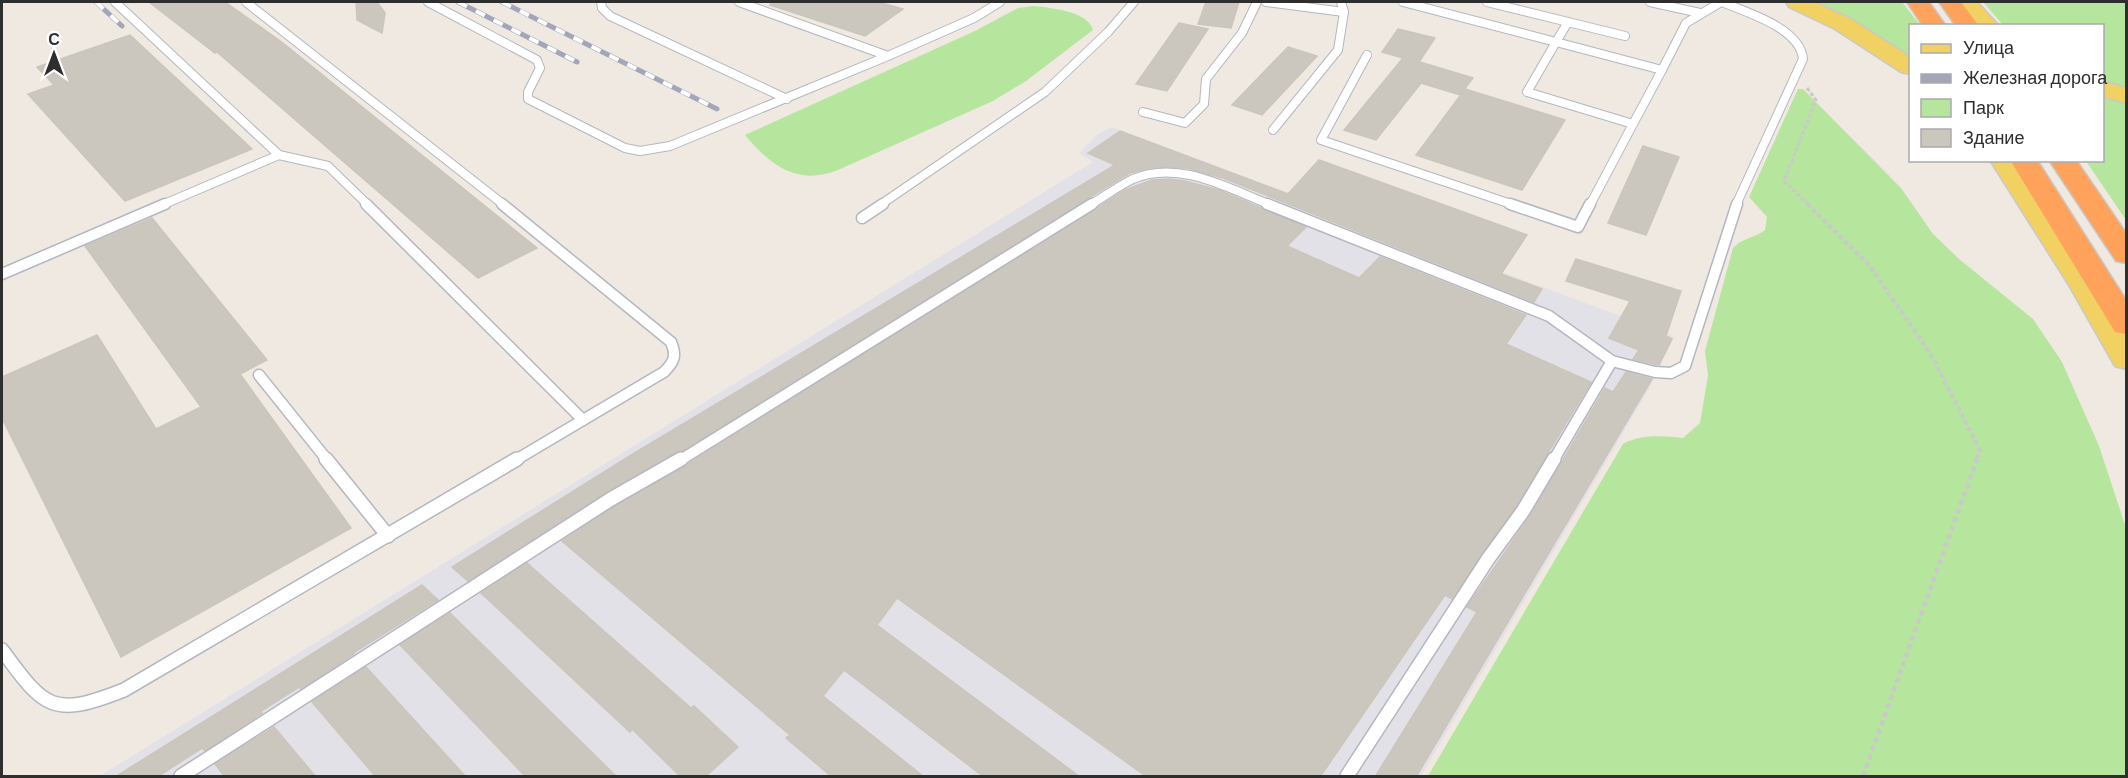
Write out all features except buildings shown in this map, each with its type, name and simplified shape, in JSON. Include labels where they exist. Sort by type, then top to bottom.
[{"type":"highway","points":[[1918,2],[1934,24]]},
{"type":"highway","points":[[1950,2],[1966,24]]},
{"type":"highway","points":[[2024,162],[2127,324]]},
{"type":"highway","points":[[2063,162],[2127,254]]},
{"type":"main road","points":[[1797,2],[1843,24],[1909,66]]},
{"type":"main road","points":[[1965,2],[1986,24]]},
{"type":"main road","points":[[2104,88],[2127,96]]},
{"type":"main road","points":[[2004,162],[2084,285],[2127,358]]},
{"type":"lane","points":[[115,2],[279,155],[328,166],[583,420]]},
{"type":"lane","points":[[2,650],[46,702],[62,706],[91,703],[124,690],[664,372],[675,362],[675,351],[671,342],[552,243],[246,2]]},
{"type":"lane","points":[[428,2],[537,60],[540,68],[528,92],[528,99],[625,148],[640,151],[670,146],[787,99],[974,18],[1000,2]]},
{"type":"lane","points":[[601,2],[602,9],[610,16],[787,99]]},
{"type":"lane","points":[[739,2],[888,56]]},
{"type":"lane","points":[[862,218],[1045,92],[1108,32],[1134,2]]},
{"type":"lane","points":[[1143,112],[1185,123],[1204,104],[1206,79],[1242,33],[1257,2]]},
{"type":"lane","points":[[1266,2],[1344,12]]},
{"type":"lane","points":[[1273,130],[1338,50],[1344,12],[1341,2]]},
{"type":"lane","points":[[1403,2],[1663,70]]},
{"type":"lane","points":[[1487,2],[1625,36]]},
{"type":"lane","points":[[1650,2],[1700,13]]},
{"type":"lane","points":[[181,777],[592,511],[683,458],[1006,256],[1144,174],[1182,173],[1197,176],[1549,316],[1612,361],[1654,372],[1671,373],[1685,366],[1731,217],[1803,59],[1802,48],[1795,39],[1773,24],[1721,2],[1686,23],[1578,228],[1321,140],[1367,55]]},
{"type":"lane","points":[[1568,22],[1527,92],[1633,124]]},
{"type":"lane","points":[[2,274],[279,155]]},
{"type":"lane","points":[[1347,777],[1488,559],[1523,511],[1612,361]]},
{"type":"lane","points":[[259,375],[388,536]]},
{"type":"path","points":[[1796,76],[1816,100],[1784,181],[1869,265],[1930,353],[1980,450],[1863,777]]},
{"type":"shaded area","points":[[1112,127],[1674,336],[1649,389],[1421,776],[100,776],[1093,162],[1079,153],[1098,134]]},
{"type":"green space","points":[[1809,2],[1902,2],[1919,24],[1909,24],[1909,58],[1868,32]]},
{"type":"green space","points":[[1983,2],[2126,2],[2126,89],[2104,81],[2104,24],[2002,24]]},
{"type":"green space","points":[[1034,6],[1059,9],[1077,15],[1090,24],[1093,30],[1026,81],[993,101],[838,170],[810,176],[797,174],[775,164],[745,135],[975,31],[1018,8]]},
{"type":"green space","points":[[1798,89],[1803,89],[1901,188],[1933,234],[1959,259],[2033,319],[2062,362],[2099,446],[2126,528],[2126,776],[1428,776],[1623,444],[1645,437],[1683,438],[1700,423],[1708,375],[1705,351],[1733,248],[1765,230],[1767,217],[1749,197]]},
{"type":"green space","points":[[2104,96],[2126,104],[2126,220],[2087,162],[2104,162]]},
{"type":"railway","points":[[96,2],[122,26]]},
{"type":"railway","points":[[458,2],[577,62]]},
{"type":"railway","points":[[502,2],[717,109]]}]
